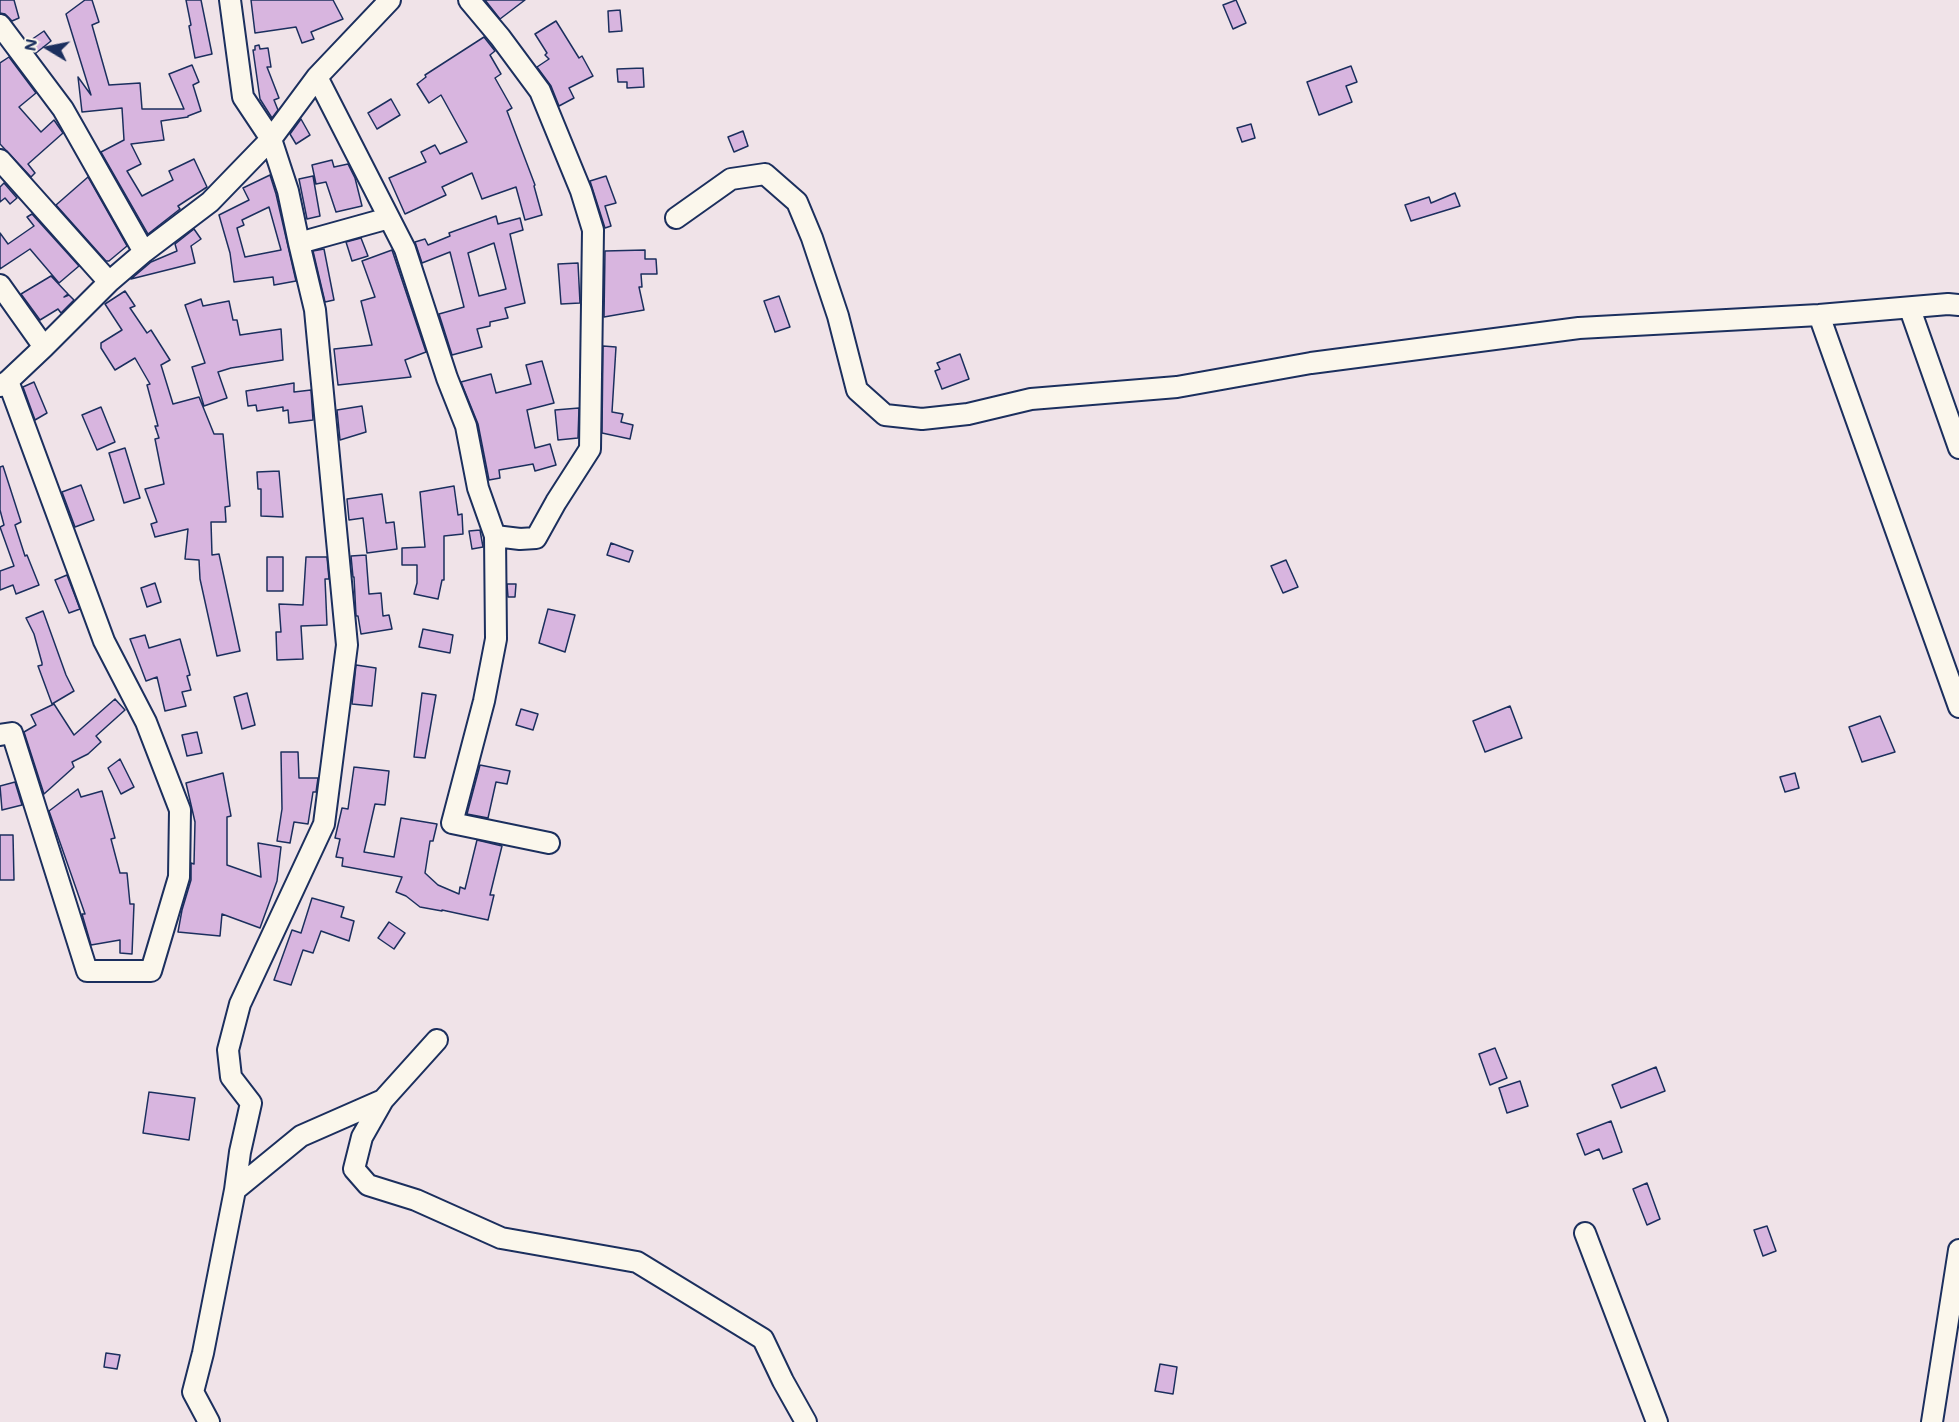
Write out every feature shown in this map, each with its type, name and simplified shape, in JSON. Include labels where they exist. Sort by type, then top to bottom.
[{"type":"street","points":[[209,1422],[193,1392],[203,1353],[251,1103],[231,1077],[228,1050],[240,1004],[324,824],[347,645],[315,310],[288,192],[271,139],[243,97],[230,0]]},
{"type":"street","points":[[0,735],[12,733],[87,970],[151,971],[179,877],[180,810],[146,722],[104,640],[4,383],[109,282],[210,202],[271,139],[317,77],[390,0]]},
{"type":"street","points":[[469,0],[540,91],[581,191],[593,230],[590,449],[536,538],[495,536]]},
{"type":"street","points":[[0,25],[63,109],[144,252]]},
{"type":"street","points":[[317,77],[405,249],[447,378],[466,426],[478,488],[495,536],[496,639],[484,701],[452,823],[549,843]]},
{"type":"street","points":[[0,160],[109,282]]},
{"type":"street","points":[[676,218],[731,178],[765,174],[797,202],[812,238],[838,316],[857,390],[885,415],[922,419],[968,414],[1031,399],[1177,387],[1311,363],[1579,328],[1959,305]]},
{"type":"street","points":[[298,243],[389,218]]},
{"type":"street","points":[[0,285],[44,347]]},
{"type":"street","points":[[1910,309],[1959,448]]},
{"type":"street","points":[[1819,315],[1959,707]]},
{"type":"street","points":[[437,1040],[383,1100],[362,1137],[354,1169],[368,1185],[416,1200],[501,1238],[638,1262],[763,1339],[806,1422]]},
{"type":"street","points":[[235,1190],[301,1136],[383,1100]]},
{"type":"street","points":[[1585,1233],[1657,1422]]},
{"type":"street","points":[[1932,1422],[1959,1250]]},
{"type":"building","points":[[0,0],[14,0],[19,18],[12,21],[5,14],[0,13]]},
{"type":"building","points":[[85,0],[92,0],[99,22],[92,25],[109,85],[140,83],[142,109],[184,109],[169,74],[192,65],[199,82],[193,85],[201,111],[188,117],[161,121],[164,140],[131,144],[141,164],[127,171],[142,196],[173,180],[169,171],[194,159],[207,187],[178,206],[180,209],[148,234],[101,152],[124,140],[122,108],[82,112],[78,77],[91,95],[66,14]]},
{"type":"building","points":[[186,0],[201,0],[212,54],[195,58]]},
{"type":"building","points":[[251,0],[333,0],[343,19],[311,32],[314,39],[302,43],[296,27],[255,33]]},
{"type":"building","points":[[485,0],[525,0],[500,19]]},
{"type":"building","points":[[1236,0],[1246,23],[1233,29],[1223,5]]},
{"type":"building","points":[[620,10],[622,31],[609,32],[608,11]]},
{"type":"building","points":[[556,21],[579,58],[582,56],[593,76],[569,88],[574,98],[559,106],[551,86],[537,67],[549,59],[535,34]]},
{"type":"building","points":[[44,31],[51,41],[36,53],[28,42]]},
{"type":"building","points":[[484,37],[495,51],[490,55],[501,74],[495,78],[512,108],[507,111],[535,185],[542,215],[525,220],[516,187],[482,199],[472,173],[442,187],[446,195],[405,214],[389,178],[426,162],[421,152],[435,145],[440,154],[467,142],[441,95],[429,103],[417,84],[426,77],[425,75]]},
{"type":"building","points":[[259,45],[260,49],[268,48],[271,67],[267,67],[279,98],[274,100],[278,110],[272,118],[260,99],[253,50]]},
{"type":"building","points":[[9,57],[36,93],[19,107],[41,132],[54,120],[63,133],[28,164],[35,173],[31,177],[0,144],[0,63]]},
{"type":"building","points":[[1351,66],[1357,82],[1346,86],[1352,102],[1319,115],[1307,82]]},
{"type":"building","points":[[643,68],[644,87],[627,88],[627,82],[618,82],[617,69]]},
{"type":"building","points":[[391,99],[400,115],[377,129],[368,113]]},
{"type":"building","points":[[301,119],[310,135],[296,144],[290,134]]},
{"type":"building","points":[[1251,124],[1255,138],[1242,142],[1237,128]]},
{"type":"building","points":[[743,131],[748,146],[734,152],[728,137]]},
{"type":"building","points":[[332,160],[334,167],[348,164],[355,178],[362,206],[336,212],[326,182],[316,184],[312,165]]},
{"type":"building","points":[[270,175],[296,281],[274,285],[273,277],[234,282],[230,253],[219,215],[249,200],[243,188]],"holes":[[[269,207],[281,250],[245,257],[237,228],[244,225],[242,220]]]},
{"type":"building","points":[[313,176],[320,216],[307,219],[299,179]]},
{"type":"building","points":[[606,176],[616,203],[605,206],[611,226],[605,228],[590,181]]},
{"type":"building","points":[[88,177],[127,246],[109,261],[106,261],[56,205]]},
{"type":"building","points":[[4,183],[17,198],[10,204],[5,198],[0,202],[0,187]]},
{"type":"building","points":[[1455,193],[1460,206],[1411,221],[1405,205],[1429,197],[1431,203]]},
{"type":"building","points":[[32,214],[79,266],[59,283],[30,249],[0,269],[0,233],[8,244],[34,226],[27,217]]},
{"type":"building","points":[[496,216],[498,224],[520,218],[523,230],[510,234],[525,303],[505,308],[508,318],[490,322],[490,326],[477,329],[482,347],[452,355],[439,314],[464,307],[450,252],[422,263],[415,242],[425,239],[428,245],[450,236],[449,233]],"holes":[[[494,243],[506,289],[479,296],[468,253]]]},
{"type":"building","points":[[194,229],[201,239],[191,246],[195,263],[131,279],[151,262],[177,251],[175,244]]},
{"type":"building","points":[[361,238],[368,256],[352,261],[346,242]]},
{"type":"building","points":[[324,249],[334,300],[325,302],[313,251]]},
{"type":"building","points":[[392,250],[426,352],[405,360],[411,377],[338,385],[334,349],[372,345],[361,301],[375,297],[362,261]]},
{"type":"building","points":[[645,250],[645,259],[656,259],[657,274],[641,274],[642,287],[639,287],[644,310],[604,317],[605,251]]},
{"type":"building","points":[[578,263],[580,303],[561,304],[558,264]]},
{"type":"building","points":[[51,276],[68,294],[64,297],[69,295],[74,300],[61,313],[58,309],[40,320],[21,294]]},
{"type":"building","points":[[125,291],[135,306],[130,308],[147,333],[151,330],[170,360],[161,365],[173,404],[199,397],[214,434],[223,434],[230,506],[225,507],[226,522],[211,522],[212,555],[219,554],[240,651],[217,656],[200,579],[199,560],[185,559],[188,529],[155,537],[151,524],[157,522],[145,489],[164,484],[155,439],[159,438],[155,426],[158,426],[147,385],[150,384],[135,358],[115,370],[101,348],[101,343],[122,330],[105,304]]},
{"type":"building","points":[[779,296],[790,327],[775,332],[764,301]]},
{"type":"building","points":[[201,299],[203,306],[229,301],[233,320],[237,320],[240,335],[281,329],[283,360],[218,372],[227,398],[204,406],[192,367],[205,363],[185,305]]},
{"type":"building","points":[[603,346],[616,347],[612,412],[623,414],[621,422],[633,425],[630,439],[602,433]]},
{"type":"building","points":[[960,354],[969,379],[942,389],[935,371],[940,369],[937,363]]},
{"type":"building","points":[[542,361],[554,403],[527,410],[535,448],[550,444],[556,465],[535,471],[533,464],[499,470],[500,478],[489,480],[478,424],[461,382],[491,374],[496,393],[531,384],[526,365]]},
{"type":"building","points":[[34,382],[47,413],[35,420],[23,387]]},
{"type":"building","points":[[294,383],[294,392],[311,390],[313,420],[289,423],[288,410],[283,411],[283,407],[257,411],[256,405],[248,406],[246,391]]},
{"type":"building","points":[[362,406],[366,432],[340,440],[337,410]]},
{"type":"building","points":[[101,407],[115,442],[97,450],[82,415]]},
{"type":"building","points":[[579,408],[578,438],[558,440],[555,410]]},
{"type":"building","points":[[125,448],[140,498],[124,503],[109,453]]},
{"type":"building","points":[[3,466],[21,522],[15,525],[25,556],[27,555],[39,585],[16,594],[13,585],[0,590],[0,571],[14,566],[0,527],[4,525],[0,510],[0,467]]},
{"type":"building","points":[[279,471],[283,517],[261,516],[261,489],[258,489],[257,472]]},
{"type":"building","points":[[81,485],[94,520],[75,527],[62,492]]},
{"type":"building","points":[[454,486],[458,515],[462,514],[463,534],[444,536],[444,580],[442,580],[438,599],[414,594],[417,583],[417,565],[402,565],[402,548],[425,547],[420,492]]},
{"type":"building","points":[[382,494],[386,523],[394,522],[397,549],[367,553],[363,518],[349,520],[347,499]]},
{"type":"building","points":[[480,530],[483,547],[472,549],[469,531]]},
{"type":"building","points":[[611,543],[633,551],[629,562],[607,555]]},
{"type":"building","points":[[366,555],[369,594],[381,593],[383,616],[389,615],[392,629],[361,634],[358,616],[356,616],[351,556]]},
{"type":"building","points":[[267,557],[283,557],[283,591],[267,591]]},
{"type":"building","points":[[306,557],[327,557],[329,579],[325,579],[327,625],[301,626],[303,659],[277,660],[276,632],[281,632],[279,604],[303,605]]},
{"type":"building","points":[[1286,560],[1298,587],[1283,593],[1271,566]]},
{"type":"building","points":[[67,575],[80,609],[69,613],[55,580]]},
{"type":"building","points":[[155,583],[161,602],[147,607],[141,588]]},
{"type":"building","points":[[507,584],[516,584],[515,597],[508,597]]},
{"type":"building","points":[[548,609],[575,615],[565,652],[539,643]]},
{"type":"building","points":[[43,611],[74,691],[52,704],[38,666],[42,663],[34,634],[26,618]]},
{"type":"building","points":[[423,629],[453,635],[450,653],[419,647]]},
{"type":"building","points":[[145,635],[149,648],[180,639],[190,675],[187,676],[191,690],[182,692],[186,706],[165,711],[157,677],[146,681],[130,639]]},
{"type":"building","points":[[356,665],[376,668],[372,706],[352,704]]},
{"type":"building","points":[[247,693],[255,725],[242,729],[234,697]]},
{"type":"building","points":[[422,693],[436,695],[425,758],[414,757]]},
{"type":"building","points":[[115,699],[125,710],[96,736],[101,742],[88,754],[72,762],[74,767],[44,794],[24,732],[36,725],[31,715],[54,704],[74,735]]},
{"type":"building","points":[[1510,706],[1522,738],[1485,752],[1473,721]]},
{"type":"building","points":[[521,709],[538,714],[533,730],[516,725]]},
{"type":"building","points":[[1880,716],[1895,752],[1862,762],[1849,727]]},
{"type":"building","points":[[197,732],[202,753],[187,756],[182,735]]},
{"type":"building","points":[[281,752],[298,752],[299,778],[318,778],[316,792],[313,792],[308,824],[294,822],[290,843],[277,841],[282,809]]},
{"type":"building","points":[[120,759],[134,787],[121,794],[108,768]]},
{"type":"building","points":[[480,765],[510,771],[507,784],[496,782],[488,818],[467,814]]},
{"type":"building","points":[[354,767],[389,771],[385,805],[375,804],[364,852],[394,857],[401,818],[437,824],[433,841],[430,841],[425,873],[438,885],[459,894],[460,887],[465,889],[477,840],[502,846],[490,895],[494,895],[488,920],[420,907],[406,896],[396,892],[402,877],[342,866],[343,858],[336,857],[340,839],[335,838],[342,808],[348,809]]},
{"type":"building","points":[[223,773],[231,816],[227,817],[227,865],[261,877],[258,843],[281,847],[277,881],[260,928],[222,914],[220,936],[178,932],[191,880],[191,863],[194,864],[195,822],[186,783]]},
{"type":"building","points":[[1795,773],[1799,788],[1785,792],[1780,777]]},
{"type":"building","points":[[15,782],[22,805],[2,810],[0,786]]},
{"type":"building","points":[[78,789],[81,797],[102,791],[115,838],[111,839],[120,873],[127,873],[130,904],[134,904],[132,954],[120,953],[120,940],[91,945],[82,914],[85,914],[49,811]]},
{"type":"building","points":[[0,835],[13,835],[14,880],[0,880]]},
{"type":"building","points":[[312,898],[344,907],[341,917],[354,921],[349,941],[321,931],[313,953],[303,950],[291,985],[274,980],[292,930],[301,933]]},
{"type":"building","points":[[389,922],[405,933],[394,949],[378,938]]},
{"type":"building","points":[[1495,1048],[1507,1078],[1490,1085],[1479,1054]]},
{"type":"building","points":[[1656,1067],[1665,1091],[1621,1108],[1612,1085]]},
{"type":"building","points":[[1520,1081],[1528,1106],[1507,1113],[1499,1088]]},
{"type":"building","points":[[149,1092],[195,1098],[189,1140],[143,1133]]},
{"type":"building","points":[[1611,1121],[1622,1152],[1603,1159],[1599,1149],[1585,1155],[1577,1134]]},
{"type":"building","points":[[1647,1183],[1660,1219],[1647,1225],[1633,1189]]},
{"type":"building","points":[[1767,1226],[1776,1251],[1763,1256],[1754,1230]]},
{"type":"building","points":[[106,1353],[120,1355],[117,1369],[104,1367]]},
{"type":"building","points":[[1160,1364],[1177,1367],[1173,1394],[1155,1391]]}]
